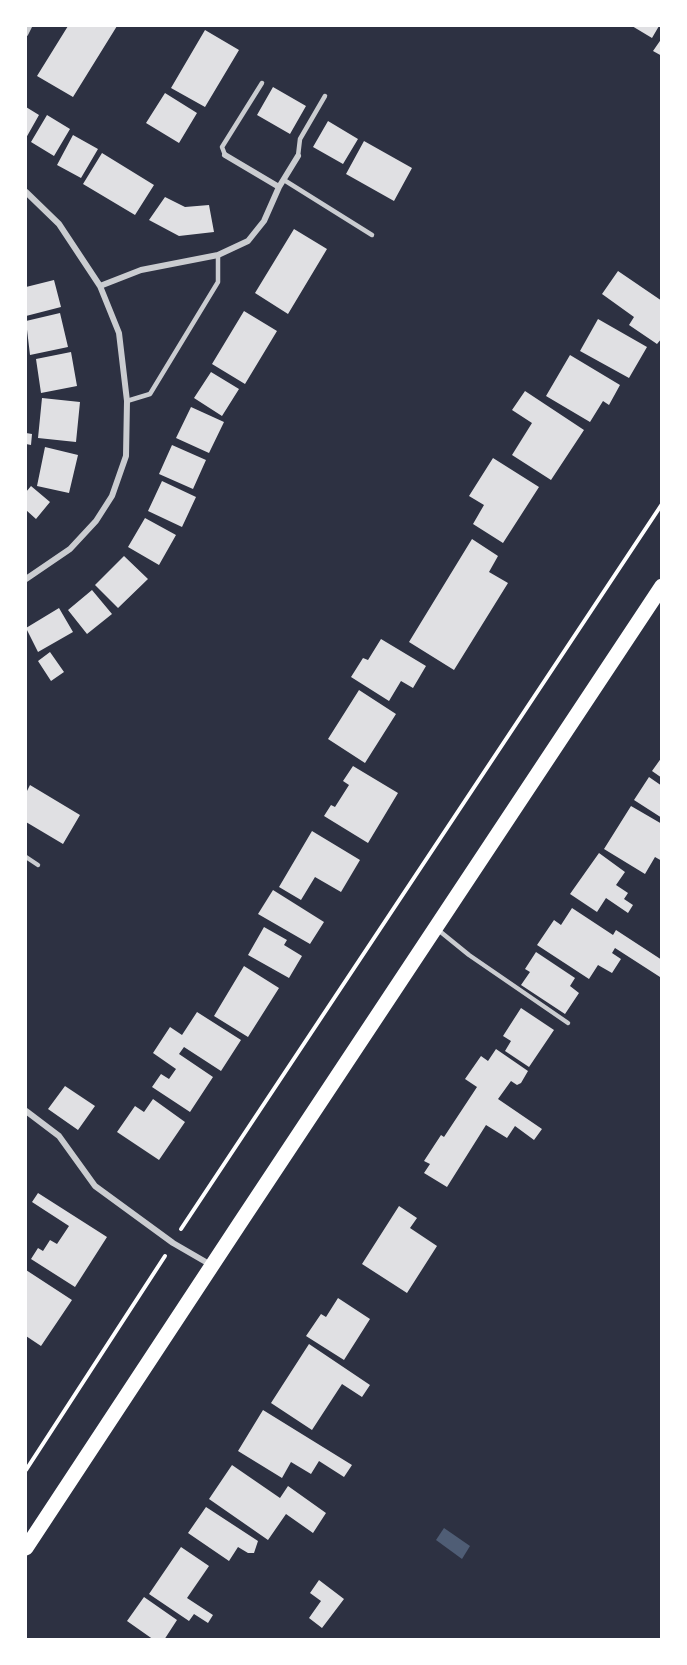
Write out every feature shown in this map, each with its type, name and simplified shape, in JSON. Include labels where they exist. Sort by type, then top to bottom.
[{"type":"main road","points":[[26,1548],[210,1264],[437,929],[662,586]]},
{"type":"street","points":[[225,154],[279,187]]},
{"type":"street","points":[[100,286],[141,270],[218,255],[248,241],[264,221],[279,187],[298,156]]},
{"type":"street","points":[[26,192],[59,224],[100,286],[119,333],[128,401],[126,456],[112,496],[96,521],[70,549],[26,579]]},
{"type":"street","points":[[26,1111],[59,1136],[95,1186],[173,1243],[210,1264]]},
{"type":"lane","points":[[26,34],[30,26]]},
{"type":"lane","points":[[225,154],[222,147],[262,83]]},
{"type":"lane","points":[[298,156],[300,138],[325,96]]},
{"type":"lane","points":[[284,180],[372,235]]},
{"type":"lane","points":[[128,401],[150,394],[218,282],[218,255]]},
{"type":"lane","points":[[26,857],[38,865]]},
{"type":"lane","points":[[437,929],[469,955],[568,1023]]},
{"type":"path","points":[[26,1470],[173,1243],[662,504]]},
{"type":"water","points":[[444,1528],[470,1546],[462,1559],[436,1540]]},
{"type":"building","points":[[68,26],[117,26],[73,97],[37,76]]},
{"type":"building","points":[[632,26],[659,26],[652,38]]},
{"type":"building","points":[[205,30],[239,50],[205,107],[171,88]]},
{"type":"building","points":[[662,38],[662,56],[653,51]]},
{"type":"building","points":[[273,87],[306,106],[290,134],[257,115]]},
{"type":"building","points":[[165,93],[197,113],[179,143],[146,123]]},
{"type":"building","points":[[26,107],[39,115],[26,138]]},
{"type":"building","points":[[47,115],[70,129],[54,156],[31,142]]},
{"type":"building","points":[[328,121],[358,139],[343,164],[313,147]]},
{"type":"building","points":[[73,135],[98,149],[81,178],[57,165]]},
{"type":"building","points":[[364,141],[412,168],[394,201],[346,174]]},
{"type":"building","points":[[102,153],[154,185],[135,215],[83,184]]},
{"type":"building","points":[[165,197],[185,207],[209,205],[214,232],[179,236],[149,220]]},
{"type":"building","points":[[294,229],[327,249],[288,314],[255,293]]},
{"type":"building","points":[[618,271],[662,301],[662,338],[657,344],[629,325],[634,317],[602,294]]},
{"type":"building","points":[[54,280],[61,307],[26,316],[26,287]]},
{"type":"building","points":[[244,311],[277,331],[245,384],[212,364]]},
{"type":"building","points":[[60,313],[68,347],[30,355],[26,321]]},
{"type":"building","points":[[598,319],[647,347],[629,378],[580,351]]},
{"type":"building","points":[[71,352],[77,386],[41,393],[36,359]]},
{"type":"building","points":[[570,355],[620,385],[609,405],[603,401],[590,422],[546,396]]},
{"type":"building","points":[[211,372],[239,389],[222,416],[194,398]]},
{"type":"building","points":[[525,391],[584,430],[551,480],[512,455],[532,423],[512,410]]},
{"type":"building","points":[[42,398],[80,402],[76,442],[38,438]]},
{"type":"building","points":[[191,407],[224,422],[209,453],[176,438]]},
{"type":"building","points":[[26,433],[32,434],[31,445],[26,444]]},
{"type":"building","points":[[172,445],[206,460],[193,489],[159,474]]},
{"type":"building","points":[[45,447],[78,455],[69,493],[37,486]]},
{"type":"building","points":[[493,458],[539,487],[503,543],[473,524],[484,505],[469,496]]},
{"type":"building","points":[[162,481],[196,497],[182,527],[148,511]]},
{"type":"building","points":[[31,486],[50,502],[36,519],[26,510],[26,492]]},
{"type":"building","points":[[145,518],[176,535],[159,565],[128,547]]},
{"type":"building","points":[[472,539],[498,556],[489,572],[508,583],[454,670],[409,642]]},
{"type":"building","points":[[124,556],[148,579],[118,608],[95,585]]},
{"type":"building","points":[[92,590],[112,614],[87,634],[68,610]]},
{"type":"building","points":[[59,608],[73,632],[38,652],[26,628]]},
{"type":"building","points":[[381,639],[426,666],[413,688],[401,681],[389,701],[351,677],[363,658],[368,660]]},
{"type":"building","points":[[50,652],[64,672],[51,681],[38,661]]},
{"type":"building","points":[[359,690],[396,714],[365,763],[328,739]]},
{"type":"building","points":[[662,757],[662,778],[652,771]]},
{"type":"building","points":[[353,766],[398,793],[368,843],[324,816],[331,805],[335,807],[349,785],[343,781]]},
{"type":"building","points":[[649,777],[662,786],[662,818],[634,800]]},
{"type":"building","points":[[30,785],[80,815],[63,844],[26,822],[26,793]]},
{"type":"building","points":[[631,806],[662,824],[662,861],[655,857],[645,874],[604,849]]},
{"type":"building","points":[[312,831],[360,860],[341,892],[315,877],[301,900],[279,887]]},
{"type":"building","points":[[599,853],[625,872],[616,885],[628,893],[624,899],[633,905],[628,913],[606,898],[597,912],[570,894]]},
{"type":"building","points":[[273,890],[324,922],[310,944],[258,914]]},
{"type":"building","points":[[572,908],[613,935],[616,930],[662,960],[660,977],[615,948],[612,953],[621,959],[612,973],[598,965],[589,979],[537,945],[554,920],[561,925]]},
{"type":"building","points":[[264,927],[287,940],[284,945],[302,956],[289,978],[248,955]]},
{"type":"building","points":[[536,952],[575,978],[570,986],[579,993],[565,1014],[521,985],[530,972],[525,969]]},
{"type":"building","points":[[244,966],[279,988],[248,1037],[214,1016]]},
{"type":"building","points":[[521,1008],[554,1030],[529,1067],[505,1051],[511,1041],[503,1036]]},
{"type":"building","points":[[197,1012],[241,1040],[221,1071],[184,1047],[179,1054],[213,1077],[190,1112],[152,1087],[161,1074],[169,1079],[176,1069],[153,1053],[170,1027],[182,1035]]},
{"type":"building","points":[[496,1049],[528,1071],[521,1083],[517,1085],[511,1081],[498,1099],[542,1129],[534,1140],[515,1126],[507,1138],[486,1125],[447,1187],[424,1173],[430,1164],[424,1161],[441,1135],[444,1137],[477,1087],[465,1079],[481,1056],[488,1061]]},
{"type":"building","points":[[65,1086],[95,1106],[78,1130],[48,1109]]},
{"type":"building","points":[[153,1099],[185,1122],[159,1160],[117,1132],[135,1106],[144,1112]]},
{"type":"building","points":[[38,1193],[107,1237],[75,1287],[31,1259],[38,1248],[43,1251],[50,1240],[57,1244],[69,1226],[32,1202]]},
{"type":"building","points":[[399,1206],[417,1218],[410,1228],[437,1246],[407,1293],[362,1264]]},
{"type":"building","points":[[26,1270],[72,1300],[41,1346],[26,1336]]},
{"type":"building","points":[[338,1298],[370,1319],[344,1360],[306,1336],[321,1314],[326,1317]]},
{"type":"building","points":[[309,1344],[370,1385],[362,1397],[342,1384],[312,1430],[271,1403]]},
{"type":"building","points":[[263,1410],[352,1465],[344,1477],[319,1461],[311,1474],[291,1462],[282,1478],[238,1451]]},
{"type":"building","points":[[232,1465],[280,1498],[288,1486],[326,1513],[313,1533],[286,1514],[268,1540],[209,1499]]},
{"type":"building","points":[[206,1507],[258,1541],[254,1553],[248,1553],[238,1547],[229,1561],[188,1533]]},
{"type":"building","points":[[181,1547],[209,1566],[187,1598],[213,1615],[208,1623],[194,1614],[189,1621],[149,1594]]},
{"type":"building","points":[[319,1580],[344,1599],[322,1628],[309,1618],[321,1601],[310,1593]]},
{"type":"building","points":[[144,1597],[177,1620],[164,1640],[154,1640],[127,1621]]}]
